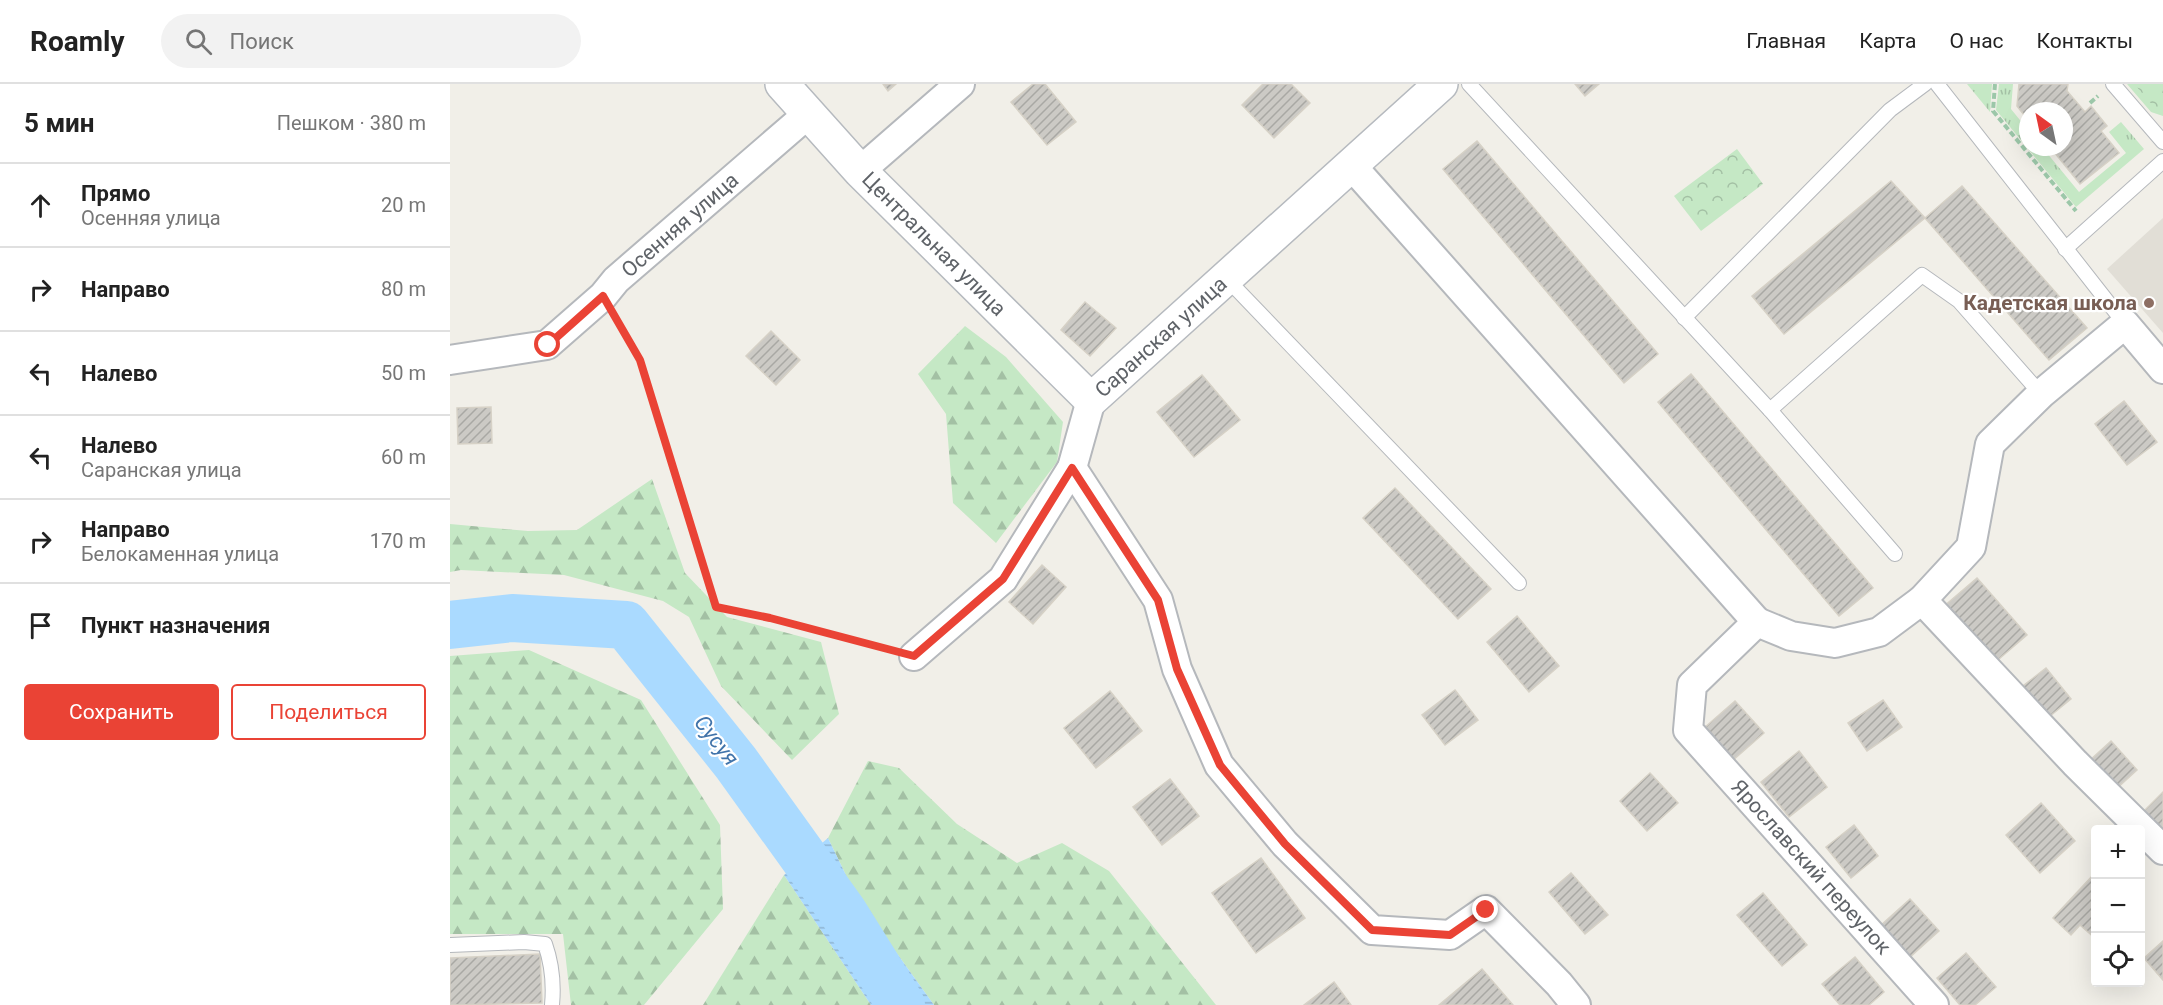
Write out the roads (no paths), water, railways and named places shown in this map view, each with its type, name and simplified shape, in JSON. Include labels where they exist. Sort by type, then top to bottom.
[{"type":"street","name":"Центральная улица","points":[[782,84],[860,171],[1091,400]]},
{"type":"street","points":[[860,171],[960,84]]},
{"type":"street","name":"Саранская улица","points":[[914,656],[1003,579],[1072,468],[1091,400],[1442,84]]},
{"type":"street","name":"Осенняя улица","points":[[450,360],[548,345],[603,296],[625,272],[808,114]]},
{"type":"street","points":[[1352,165],[1757,622],[1791,636],[1835,643],[1880,632],[1922,600],[1971,547],[1990,444],[2041,394],[2125,324],[2163,369]]},
{"type":"street","points":[[1072,468],[1158,600],[1177,669],[1220,765],[1285,844],[1372,930],[1450,935],[1486,910],[1559,984],[1576,1005]]},
{"type":"street","points":[[1922,600],[2075,763],[2163,850]]},
{"type":"street","name":"Ярославский переулок","points":[[1757,622],[1692,684],[1688,730],[1934,1005]]},
{"type":"lane","points":[[1469,84],[1770,410],[1895,554]]},
{"type":"lane","points":[[1684,318],[1890,110],[1925,84]]},
{"type":"lane","points":[[1937,84],[2125,324]]},
{"type":"lane","points":[[2113,84],[2163,142]]},
{"type":"lane","points":[[2065,249],[2163,161]]},
{"type":"lane","points":[[1770,410],[1922,274],[1959,302],[2041,394]]},
{"type":"lane","points":[[1226,278],[1519,583]]},
{"type":"lane","points":[[450,945],[524,942],[545,944],[554,989],[552,1005]]},
{"type":"water","points":[[828,838],[857,898],[934,1005],[871,1005],[784,875]]},
{"type":"waterway","name":"Сусуя","points":[[450,625],[512,618],[626,625],[736,763],[843,912],[901,1005]]},
{"type":"place","name":"Кадетская школа","points":[[2149,303]]}]
